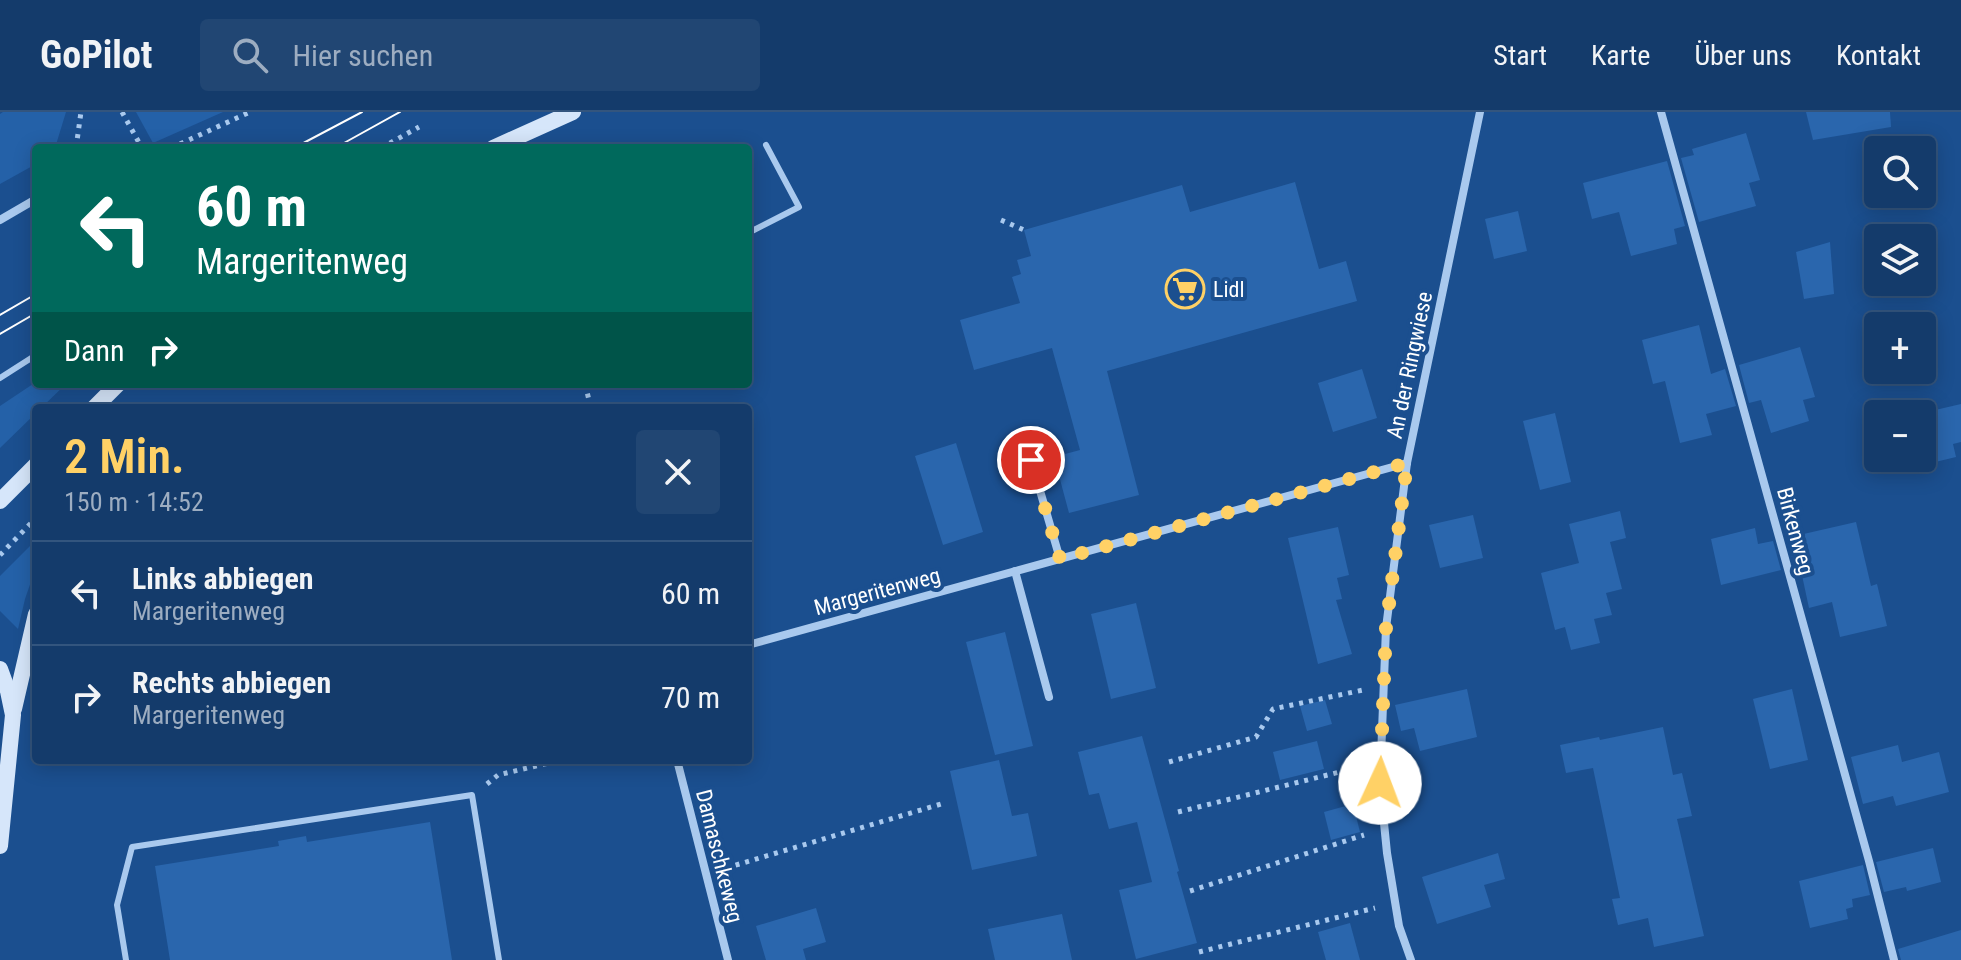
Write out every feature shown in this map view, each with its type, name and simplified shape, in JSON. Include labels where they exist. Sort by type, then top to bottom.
[{"type":"main road","points":[[502,144],[573,112]]},
{"type":"main road","points":[[98,404],[114,388]]},
{"type":"main road","points":[[0,501],[32,469]]},
{"type":"main road","points":[[0,846],[13,715],[32,632]]},
{"type":"main road","points":[[0,669],[13,715]]},
{"type":"street","name":"An der Ringwiese","points":[[1411,960],[1399,926],[1380,783],[1386,628],[1407,463],[1480,112]]},
{"type":"street","name":"Birkenweg","points":[[1661,112],[1894,960]]},
{"type":"street","points":[[0,220],[32,201]]},
{"type":"street","points":[[1024,436],[1060,559]]},
{"type":"street","name":"Margeritenweg","points":[[752,644],[1407,463]]},
{"type":"street","points":[[1015,571],[1049,697]]},
{"type":"street","name":"Damaschkeweg","points":[[678,764],[728,960]]},
{"type":"lane","points":[[752,231],[799,207],[766,145]]},
{"type":"lane","points":[[0,378],[32,358]]},
{"type":"lane","points":[[126,960],[117,905],[132,847],[472,795],[499,960]]},
{"type":"path","points":[[77,144],[81,112]]},
{"type":"path","points":[[122,112],[140,144]]},
{"type":"path","points":[[180,144],[250,112]]},
{"type":"path","points":[[388,144],[419,127]]},
{"type":"path","points":[[1001,220],[1024,230]]},
{"type":"path","points":[[0,555],[32,522]]},
{"type":"path","points":[[1169,762],[1256,737],[1273,709],[1384,685]]},
{"type":"path","points":[[1178,812],[1381,762]]},
{"type":"path","points":[[472,795],[498,775],[544,764]]},
{"type":"path","points":[[706,874],[941,804]]},
{"type":"path","points":[[1190,891],[1384,829]]},
{"type":"path","points":[[1199,952],[1396,903]]},
{"type":"shaded area","points":[[66,112],[56,144],[32,144],[32,166],[0,184],[0,114]]},
{"type":"shaded area","points":[[136,112],[223,112],[153,143]]},
{"type":"shaded area","points":[[32,385],[32,388],[62,388],[45,404],[32,404],[32,417],[0,448],[0,406]]},
{"type":"shaded area","points":[[32,544],[32,579],[18,629],[0,611],[0,576]]},
{"type":"building","points":[[1806,112],[1890,112],[1891,127],[1813,140]]},
{"type":"building","points":[[1746,133],[1760,180],[1749,183],[1756,206],[1699,222],[1681,158],[1694,155],[1692,149]]},
{"type":"building","points":[[1667,161],[1685,226],[1674,229],[1677,244],[1631,256],[1619,212],[1592,219],[1583,183]]},
{"type":"building","name":"Lidl","points":[[1295,182],[1319,269],[1346,261],[1357,301],[1107,371],[1139,495],[1069,513],[1054,457],[1080,450],[1052,348],[974,370],[960,320],[1020,303],[1012,277],[1021,274],[1017,260],[1031,256],[1024,230],[1182,185],[1190,212]]},
{"type":"building","points":[[1518,211],[1527,251],[1494,259],[1485,219]]},
{"type":"building","points":[[1830,242],[1834,294],[1804,299],[1796,252]]},
{"type":"building","points":[[1699,325],[1711,374],[1725,369],[1736,406],[1706,414],[1712,435],[1680,443],[1665,381],[1653,384],[1642,340]]},
{"type":"building","points":[[1800,347],[1815,397],[1803,400],[1809,421],[1771,433],[1761,400],[1749,403],[1739,365]]},
{"type":"building","points":[[1362,369],[1377,418],[1333,432],[1318,383]]},
{"type":"building","points":[[1961,404],[1961,442],[1953,444],[1956,457],[1936,462],[1936,410]]},
{"type":"building","points":[[1555,413],[1571,482],[1540,490],[1523,421]]},
{"type":"building","points":[[956,443],[983,532],[943,545],[915,456]]},
{"type":"building","points":[[1620,511],[1626,538],[1610,542],[1622,589],[1606,593],[1612,615],[1594,619],[1600,643],[1571,650],[1565,627],[1555,630],[1541,573],[1579,563],[1569,524]]},
{"type":"building","points":[[1473,515],[1483,558],[1440,568],[1429,525]]},
{"type":"building","points":[[1856,522],[1871,586],[1877,584],[1887,626],[1840,637],[1832,602],[1809,608],[1800,566],[1795,567],[1786,538]]},
{"type":"building","points":[[1338,527],[1349,575],[1337,578],[1342,599],[1336,600],[1352,654],[1318,664],[1288,538]]},
{"type":"building","points":[[1755,528],[1758,544],[1773,541],[1781,570],[1721,585],[1711,539]]},
{"type":"building","points":[[1136,603],[1156,688],[1111,699],[1091,614]]},
{"type":"building","points":[[1005,632],[1033,746],[995,755],[966,642]]},
{"type":"building","points":[[1467,689],[1477,737],[1420,751],[1414,728],[1401,731],[1395,705]]},
{"type":"building","points":[[1792,689],[1808,760],[1770,769],[1753,699]]},
{"type":"building","points":[[1325,700],[1332,724],[1307,731],[1300,706]]},
{"type":"building","points":[[1663,727],[1673,775],[1682,773],[1692,816],[1677,819],[1704,936],[1654,947],[1648,918],[1618,925],[1612,899],[1620,898],[1593,768],[1566,773],[1560,745]]},
{"type":"building","points":[[1142,736],[1197,943],[1136,959],[1119,890],[1152,882],[1137,822],[1109,829],[1099,793],[1089,795],[1078,752]]},
{"type":"building","points":[[1317,741],[1324,769],[1280,780],[1273,752]]},
{"type":"building","points":[[1898,745],[1902,762],[1939,752],[1949,792],[1896,806],[1893,796],[1863,804],[1851,757]]},
{"type":"building","points":[[999,760],[1012,816],[1028,813],[1037,856],[972,870],[950,771]]},
{"type":"building","points":[[1353,804],[1360,832],[1331,840],[1324,812]]},
{"type":"building","points":[[430,822],[452,960],[170,960],[155,866],[279,846],[278,841],[306,836],[307,842]]},
{"type":"building","points":[[1933,848],[1941,882],[1907,891],[1906,887],[1884,892],[1876,862]]},
{"type":"building","points":[[1498,853],[1505,879],[1484,885],[1491,907],[1437,924],[1422,877]]},
{"type":"building","points":[[1863,865],[1870,895],[1852,899],[1853,907],[1846,909],[1848,919],[1810,928],[1799,881]]},
{"type":"building","points":[[816,908],[826,942],[803,949],[806,960],[766,960],[756,926]]},
{"type":"building","points":[[1062,914],[1072,960],[995,960],[988,929]]},
{"type":"building","points":[[1350,923],[1360,960],[1326,960],[1318,932]]},
{"type":"building","points":[[1961,930],[1961,960],[1901,960],[1898,949]]},
{"type":"tram line","points":[[302,144],[362,112]]},
{"type":"tram line","points":[[342,144],[400,112]]},
{"type":"tram line","points":[[0,315],[32,296]]},
{"type":"tram line","points":[[0,334],[32,315]]},
{"type":"place","name":"Lidl","points":[[1185,289]]},
{"type":"route","points":[[1031,460],[1060,559],[1407,463],[1386,628],[1380,783]]}]
